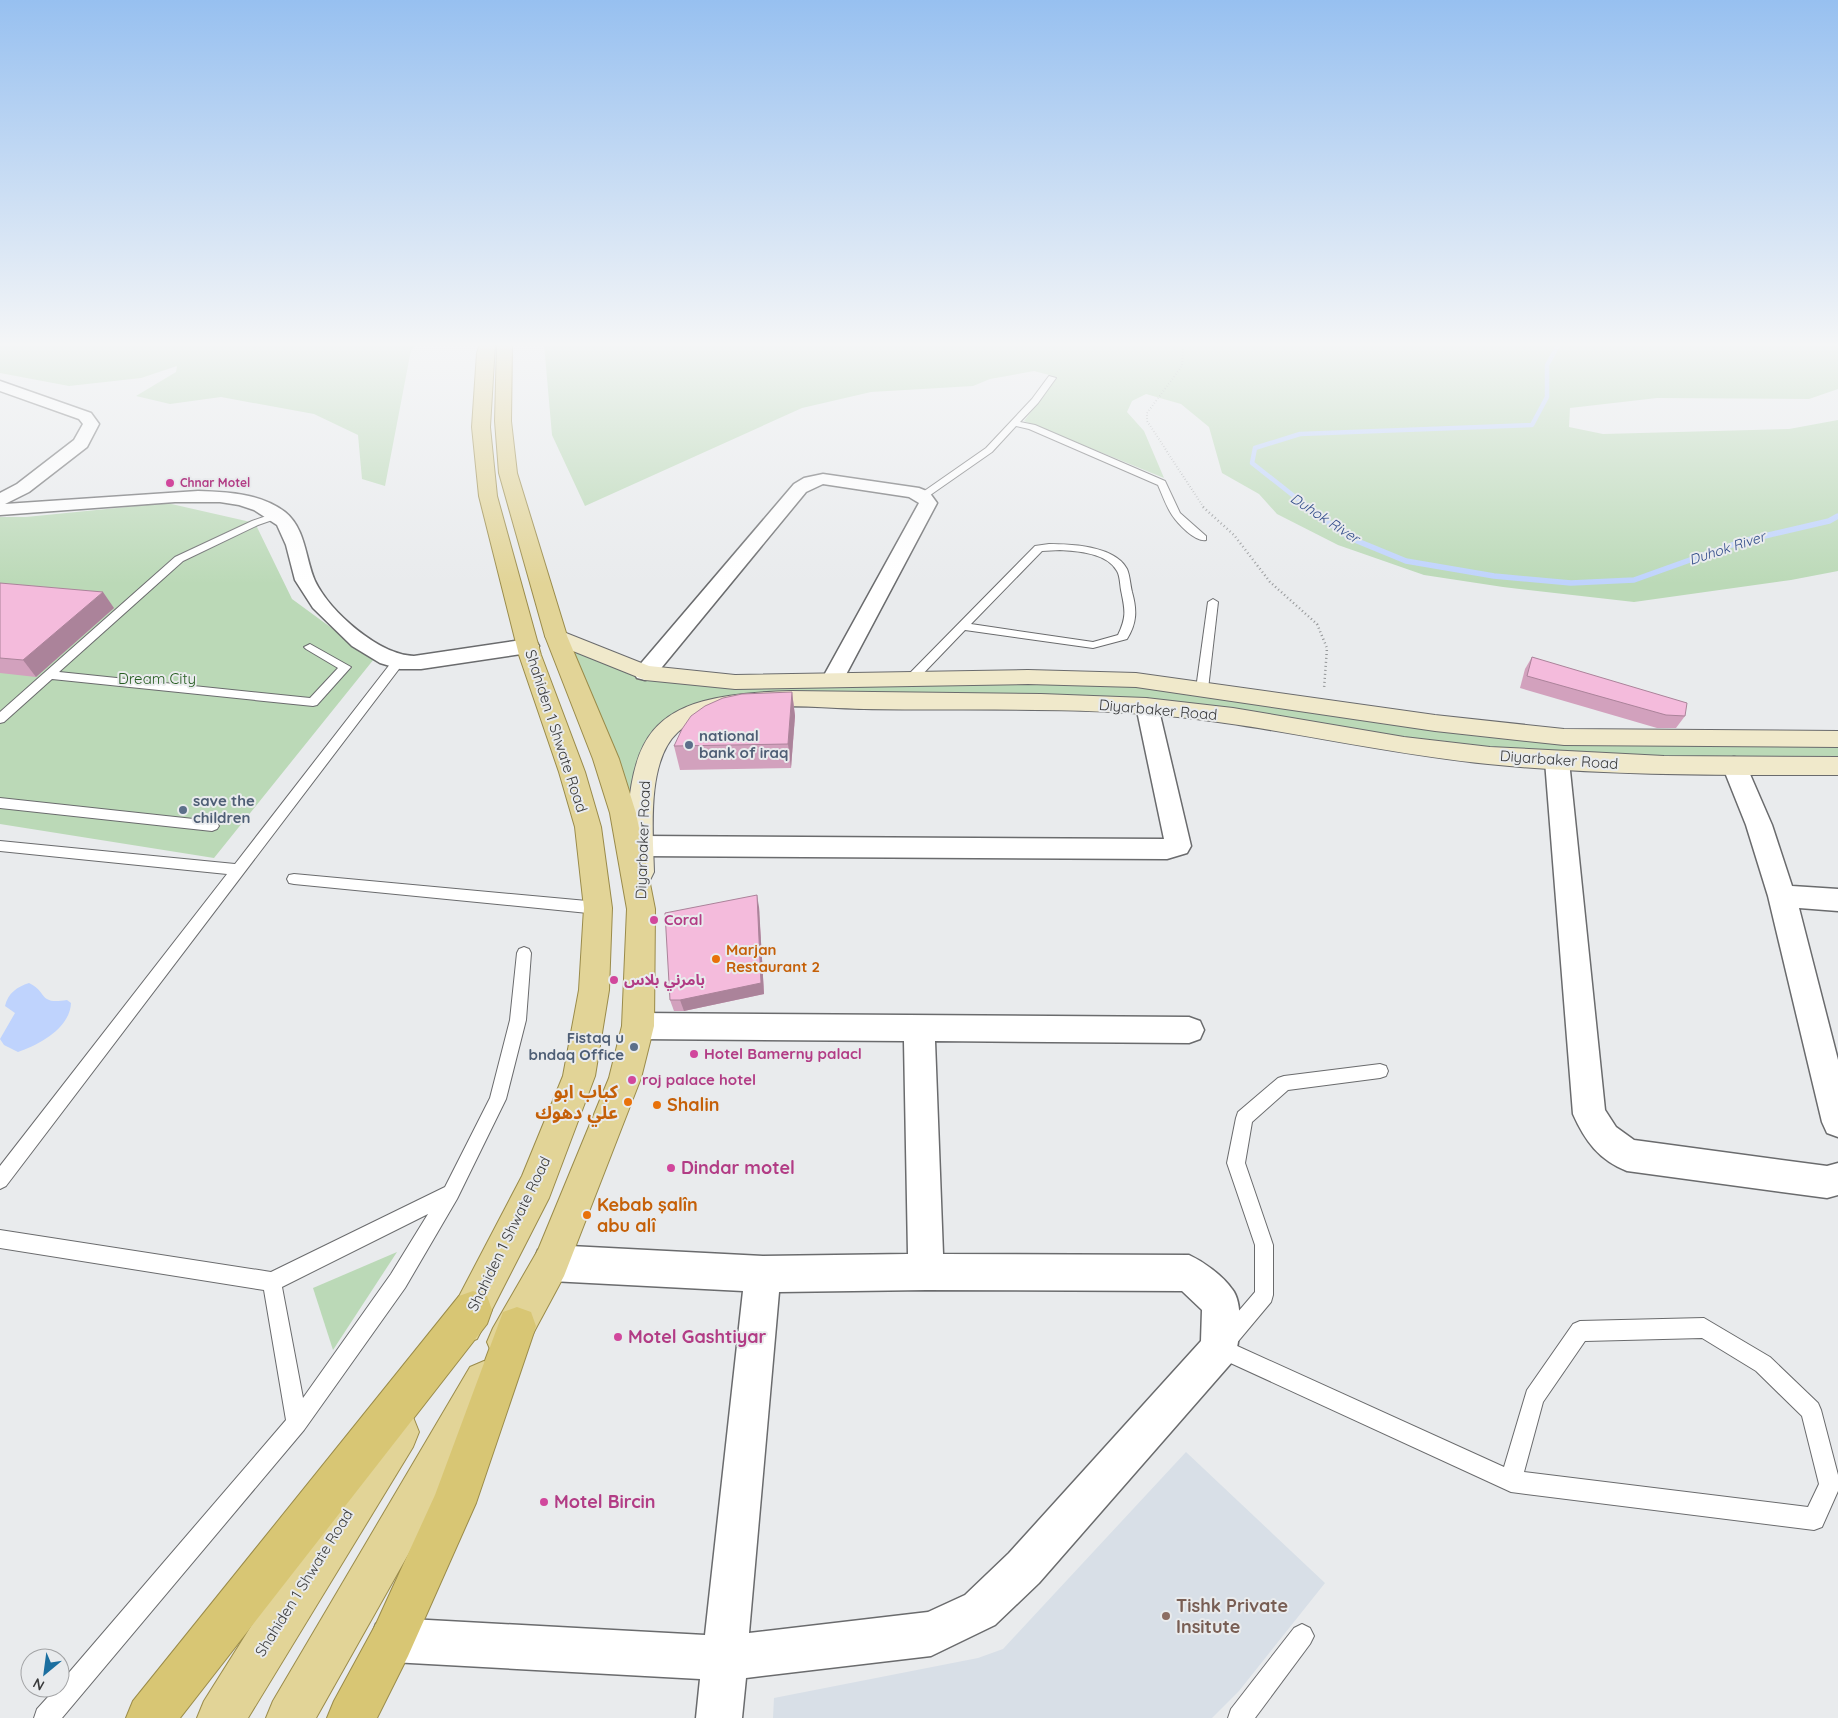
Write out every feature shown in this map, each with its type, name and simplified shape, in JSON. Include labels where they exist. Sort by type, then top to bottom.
[{"type":"highway","points":[[150,1718],[473,1310]]},
{"type":"highway","points":[[351,1718],[392,1640],[454,1503],[517,1326]]},
{"type":"main road","name":"Shahiden 1 Shwate Road","points":[[290,1718],[414,1500],[517,1326],[551,1263],[625,1078],[638,1026],[641,909],[623,813],[606,760],[542,641],[488,496],[481,424]]},
{"type":"main road","name":"Shahiden 1 Shwate Road","points":[[221,1718],[473,1310],[536,1186],[579,1076],[594,990],[598,908],[588,827],[572,772],[542,641],[508,473],[503,424]]},
{"type":"main road","name":"Diyarbaker Road","points":[[542,641],[645,673],[735,682],[832,678],[1147,706],[1244,718],[1485,756],[1647,766],[1838,766]]},
{"type":"main road","name":"Diyarbaker Road","points":[[641,909],[642,782],[650,754],[668,727],[698,710],[746,701],[1028,677],[1136,680],[1435,723],[1564,737],[1838,739]]},
{"type":"street","points":[[0,500],[23,488],[81,443],[92,424]]},
{"type":"street","points":[[645,673],[800,488],[810,482],[823,479],[913,492],[923,496],[928,503],[832,678]]},
{"type":"street","points":[[0,510],[209,497],[240,500],[278,515],[290,531],[306,581],[319,603],[340,627],[374,651],[398,662],[422,663],[542,641]]},
{"type":"street","points":[[640,846],[1167,849],[1178,846],[1147,706]]},
{"type":"street","points":[[1557,761],[1589,1114],[1604,1138],[1628,1155],[1827,1182],[1838,1179]]},
{"type":"street","points":[[1734,765],[1759,825],[1826,1025],[1838,1122]]},
{"type":"street","points":[[1782,896],[1838,900]]},
{"type":"street","points":[[638,1026],[1189,1030]]},
{"type":"street","points":[[919,1028],[926,1272]]},
{"type":"street","points":[[392,1640],[725,1658],[931,1634],[980,1610],[1024,1568],[1220,1348],[1220,1302],[1189,1273],[926,1272],[763,1274],[551,1263]]},
{"type":"street","points":[[719,1718],[763,1274]]},
{"type":"lane","points":[[923,496],[989,450],[1014,424]]},
{"type":"lane","points":[[1020,424],[1032,427],[1162,483],[1176,514],[1184,524],[1203,538]]},
{"type":"lane","points":[[0,719],[179,558],[278,515]]},
{"type":"lane","points":[[920,686],[963,626],[1039,548],[1060,546],[1078,548],[1102,555],[1121,568],[1133,615],[1123,637],[1093,645],[963,626]]},
{"type":"lane","points":[[1202,689],[1213,602]]},
{"type":"lane","points":[[49,675],[313,702],[345,667],[310,647]]},
{"type":"lane","points":[[0,1180],[398,662]]},
{"type":"lane","points":[[0,803],[212,826]]},
{"type":"lane","points":[[0,846],[238,870]]},
{"type":"lane","points":[[294,879],[598,908]]},
{"type":"lane","points":[[46,1718],[296,1423],[398,1281],[451,1193],[498,1099],[518,1020],[524,953]]},
{"type":"lane","points":[[1380,1070],[1284,1082],[1244,1118],[1236,1163],[1264,1245],[1264,1295],[1220,1348],[1511,1481],[1814,1519],[1830,1486],[1810,1410],[1763,1364],[1704,1328],[1580,1331],[1534,1397],[1511,1481]]},
{"type":"lane","points":[[0,1239],[272,1282],[451,1193]]},
{"type":"lane","points":[[272,1282],[296,1423]]},
{"type":"lane","points":[[1240,1718],[1302,1636]]},
{"type":"path","points":[[1149,424],[1195,497],[1207,512],[1234,535],[1270,582],[1318,624],[1327,648],[1322,707]]},
{"type":"shaded area","name":"Tishk Private Insitute","points":[[1186,1452],[1325,1583],[1239,1691],[1212,1718],[773,1718],[774,1698],[978,1658],[1003,1649]]},
{"type":"green space","points":[[335,424],[397,424],[385,486],[362,479],[358,435]]},
{"type":"green space","points":[[551,424],[766,424],[585,506],[552,435]]},
{"type":"green space","points":[[1032,424],[1138,424],[1144,431],[1164,478]]},
{"type":"green space","points":[[1206,424],[1569,424],[1569,427],[1603,434],[1789,429],[1815,424],[1838,424],[1838,571],[1791,580],[1634,602],[1503,587],[1424,575],[1338,545],[1277,514],[1259,494],[1222,473],[1209,427]]},
{"type":"green space","name":"Dream City","points":[[167,503],[255,523],[292,599],[374,659],[214,858],[0,824],[0,517],[26,517]]},
{"type":"green space","points":[[556,636],[679,677],[1136,680],[1564,737],[1838,739],[1838,766],[1557,761],[1147,706],[784,700],[668,727],[640,846]]},
{"type":"green space","points":[[397,1252],[333,1350],[313,1288]]},
{"type":"water","points":[[29,983],[47,999],[52,1001],[67,1000],[71,1003],[69,1012],[59,1028],[44,1040],[18,1052],[4,1045],[0,1039],[15,1013],[5,1006],[8,997],[14,991]]},
{"type":"building","points":[[0,583],[103,592],[23,660],[0,658]]},
{"type":"building","points":[[1532,657],[1687,703],[1685,716],[1666,715],[1527,676]]},
{"type":"building","points":[[792,692],[788,744],[674,746],[691,716],[705,706],[723,698],[742,694]]},
{"type":"building","name":"Marjan Restaurant 2","points":[[757,895],[761,983],[680,1000],[670,1000],[665,913]]},
{"type":"waterway","name":"Duhok River","points":[[1309,508],[1252,463],[1255,448],[1300,434],[1532,424]]},
{"type":"waterway","name":"Duhok River","points":[[1307,507],[1350,538],[1406,561],[1494,576],[1571,583],[1634,580],[1743,541],[1829,521],[1838,516]]},
{"type":"place","name":"Chnar Motel","points":[[170,483]]},
{"type":"place","name":"national bank of iraq","points":[[689,745]]},
{"type":"place","name":"save the children","points":[[183,810]]},
{"type":"place","name":"Coral","points":[[654,920]]},
{"type":"place","name":"Marjan Restaurant 2","points":[[716,959]]},
{"type":"place","name":"بامرني بلاس","points":[[614,980]]},
{"type":"place","name":"Fistaq u bndaq Office","points":[[634,1047]]},
{"type":"place","name":"Hotel Bamerny palacl","points":[[694,1054]]},
{"type":"place","name":"roj palace hotel","points":[[632,1080]]},
{"type":"place","name":"كباب ابو علي دهوك","points":[[628,1102]]},
{"type":"place","name":"Shalin","points":[[657,1105]]},
{"type":"place","name":"Dindar motel","points":[[671,1168]]},
{"type":"place","name":"Kebab şalîn abu alî","points":[[587,1215]]},
{"type":"place","name":"Motel Gashtiyar","points":[[618,1337]]},
{"type":"place","name":"Motel Bircin","points":[[544,1502]]},
{"type":"place","name":"Tishk Private Insitute","points":[[1166,1616]]}]
